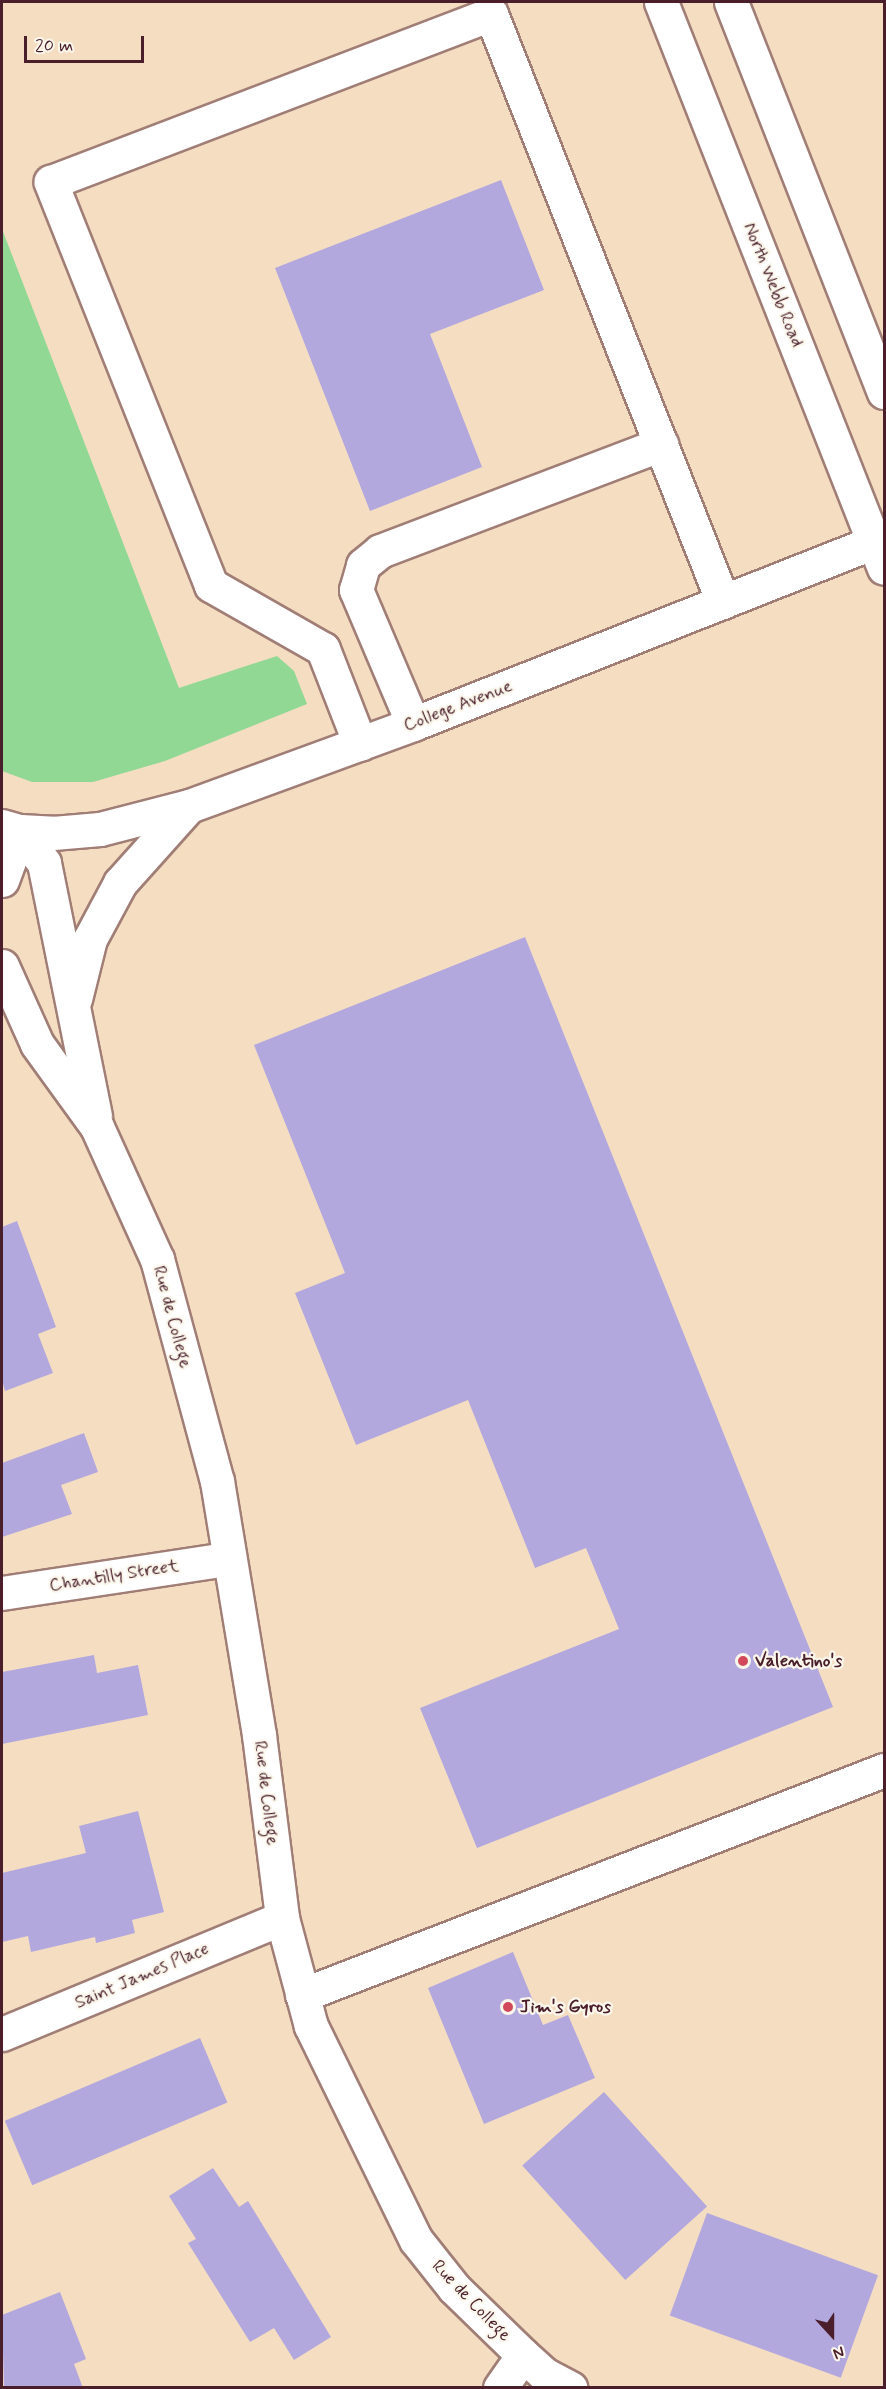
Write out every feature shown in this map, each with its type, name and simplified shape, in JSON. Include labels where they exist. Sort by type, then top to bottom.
[{"type":"street","name":"North Webb Road","points":[[661,2],[881,549]]},
{"type":"street","points":[[731,2],[885,392]]},
{"type":"street","points":[[360,744],[322,650],[211,585],[51,182],[491,14],[723,602]]},
{"type":"street","points":[[413,724],[356,590],[363,565],[380,551],[661,444]]},
{"type":"street","name":"College Avenue","points":[[11,828],[100,829],[189,806],[413,724],[723,602],[881,549]]},
{"type":"street","points":[[73,1007],[90,939],[120,883],[189,806]]},
{"type":"street","points":[[2,880],[11,828]]},
{"type":"street","name":"Rue de College","points":[[11,828],[44,863],[97,1127]]},
{"type":"street","name":"Rue de College","points":[[3,973],[37,1044],[97,1127],[157,1259],[217,1481],[227,1559],[259,1735],[282,1918],[311,2026],[416,2240],[454,2288],[523,2355],[544,2374],[570,2388]]},
{"type":"street","name":"Chantilly Street","points":[[2,1593],[227,1559]]},
{"type":"street","points":[[302,1995],[885,1770]]},
{"type":"street","name":"Saint James Place","points":[[2,2034],[282,1918]]},
{"type":"street","points":[[500,2388],[523,2355]]},
{"type":"green space","points":[[2,229],[179,688],[277,656],[294,671],[307,704],[165,761],[93,782],[32,782],[2,771]]},
{"type":"building","points":[[501,180],[544,290],[430,334],[482,467],[370,511],[275,268]]},
{"type":"building","points":[[525,937],[833,1707],[477,1848],[420,1708],[619,1629],[586,1548],[535,1568],[468,1400],[356,1445],[295,1293],[345,1273],[254,1045]]},
{"type":"building","points":[[17,1221],[56,1327],[38,1334],[53,1373],[5,1391],[2,1380],[2,1227]]},
{"type":"building","points":[[84,1433],[98,1472],[61,1485],[72,1514],[2,1537],[2,1463]]},
{"type":"building","points":[[94,1655],[97,1673],[138,1665],[148,1715],[2,1744],[2,1672]]},
{"type":"building","points":[[138,1811],[164,1912],[132,1920],[135,1933],[96,1943],[95,1937],[31,1952],[28,1936],[2,1942],[2,1873],[86,1853],[79,1826]]},
{"type":"building","points":[[513,1952],[543,2025],[568,2015],[595,2078],[484,2124],[428,1988]]},
{"type":"building","points":[[200,2038],[227,2102],[32,2185],[5,2121]]},
{"type":"building","points":[[604,2092],[707,2206],[625,2280],[522,2166]]},
{"type":"building","points":[[213,2168],[239,2207],[248,2201],[331,2337],[294,2360],[274,2328],[250,2342],[188,2243],[196,2239],[169,2196]]},
{"type":"building","points":[[707,2213],[878,2275],[841,2378],[670,2315]]},
{"type":"building","points":[[60,2292],[86,2359],[74,2364],[83,2388],[4,2388],[2,2315]]},
{"type":"place","name":"Valentino's","points":[[743,1661]]},
{"type":"place","name":"Jim's Gyros","points":[[508,2007]]}]
